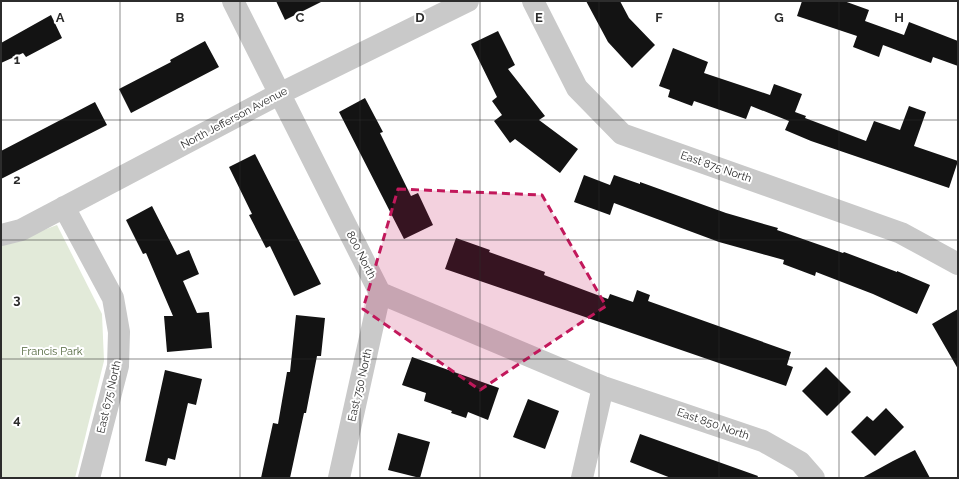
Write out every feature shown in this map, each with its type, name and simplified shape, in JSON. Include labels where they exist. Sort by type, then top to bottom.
[{"type":"street","name":"800 North","points":[[232,1],[380,293]]},
{"type":"street","name":"North Jefferson Avenue","points":[[1,235],[21,230],[279,94],[468,1]]},
{"type":"street","name":"East 875 North","points":[[533,1],[577,88],[622,134],[902,233],[958,264]]},
{"type":"street","name":"East 675 North","points":[[64,207],[113,298],[119,332],[118,366],[89,478]]},
{"type":"street","points":[[380,293],[603,387],[582,478]]},
{"type":"street","name":"East 750 North","points":[[339,478],[380,293]]},
{"type":"street","name":"East 850 North","points":[[603,387],[763,441],[800,462],[814,478]]},
{"type":"highlighted area","points":[[398,189],[542,195],[606,306],[480,390],[363,309]]},
{"type":"green space","name":"Francis Park","points":[[57,225],[102,314],[104,361],[75,478],[1,478],[1,246]]},
{"type":"building","points":[[276,1],[323,1],[285,20]]},
{"type":"building","points":[[586,1],[620,1],[629,18],[655,45],[632,68],[608,42]]},
{"type":"building","points":[[802,1],[844,1],[869,10],[865,21],[904,35],[909,22],[958,41],[958,66],[933,57],[931,63],[883,45],[879,57],[853,47],[857,36],[797,16]]},
{"type":"building","points":[[51,15],[62,38],[26,57],[23,53],[1,63],[1,43]]},
{"type":"building","points":[[498,31],[515,65],[508,69],[545,116],[539,120],[578,149],[560,173],[515,139],[510,143],[494,121],[502,115],[492,101],[497,97],[471,44]]},
{"type":"building","points":[[205,41],[219,67],[131,113],[119,89],[171,62],[170,60]]},
{"type":"building","points":[[673,48],[708,62],[704,73],[770,95],[774,84],[802,94],[795,112],[806,116],[805,118],[866,141],[874,121],[900,130],[909,106],[926,112],[914,146],[958,161],[949,188],[811,141],[785,130],[789,121],[751,106],[746,119],[694,101],[692,106],[668,97],[670,90],[659,86]]},
{"type":"building","points":[[365,98],[383,132],[380,133],[411,196],[418,193],[433,225],[404,239],[339,112]]},
{"type":"building","points":[[95,102],[107,125],[1,179],[1,151]]},
{"type":"building","points":[[255,154],[321,284],[294,296],[270,246],[266,248],[249,215],[252,214],[229,167]]},
{"type":"building","points":[[584,175],[610,185],[614,175],[640,184],[640,182],[726,213],[778,228],[777,230],[897,271],[930,285],[917,314],[873,294],[816,272],[815,276],[783,264],[784,260],[719,242],[614,203],[610,215],[574,202]]},
{"type":"building","points":[[152,206],[177,255],[189,250],[199,274],[183,281],[197,313],[209,312],[212,348],[167,352],[164,316],[173,316],[146,253],[143,254],[126,220]]},
{"type":"building","points":[[456,238],[490,250],[489,252],[545,272],[544,275],[608,299],[610,294],[633,302],[637,290],[650,295],[648,301],[791,352],[787,365],[793,367],[786,386],[445,269]]},
{"type":"building","points":[[958,309],[958,369],[932,324]]},
{"type":"building","points":[[296,315],[325,318],[321,356],[317,356],[306,413],[304,413],[290,478],[261,478],[273,423],[278,424],[287,372],[290,372]]},
{"type":"building","points":[[412,357],[499,388],[488,420],[468,412],[466,418],[451,413],[452,411],[424,401],[426,393],[402,385]]},
{"type":"building","points":[[826,367],[851,392],[827,416],[802,391]]},
{"type":"building","points":[[165,370],[202,379],[196,405],[188,403],[175,460],[168,458],[166,466],[145,461]]},
{"type":"building","points":[[528,399],[559,411],[545,449],[513,437]]},
{"type":"building","points":[[886,408],[904,427],[875,456],[851,432],[867,416],[873,421]]},
{"type":"building","points":[[398,433],[430,442],[420,478],[388,470]]},
{"type":"building","points":[[640,434],[758,476],[757,478],[671,478],[630,462]]},
{"type":"building","points":[[915,450],[930,478],[862,478],[893,461]]}]
